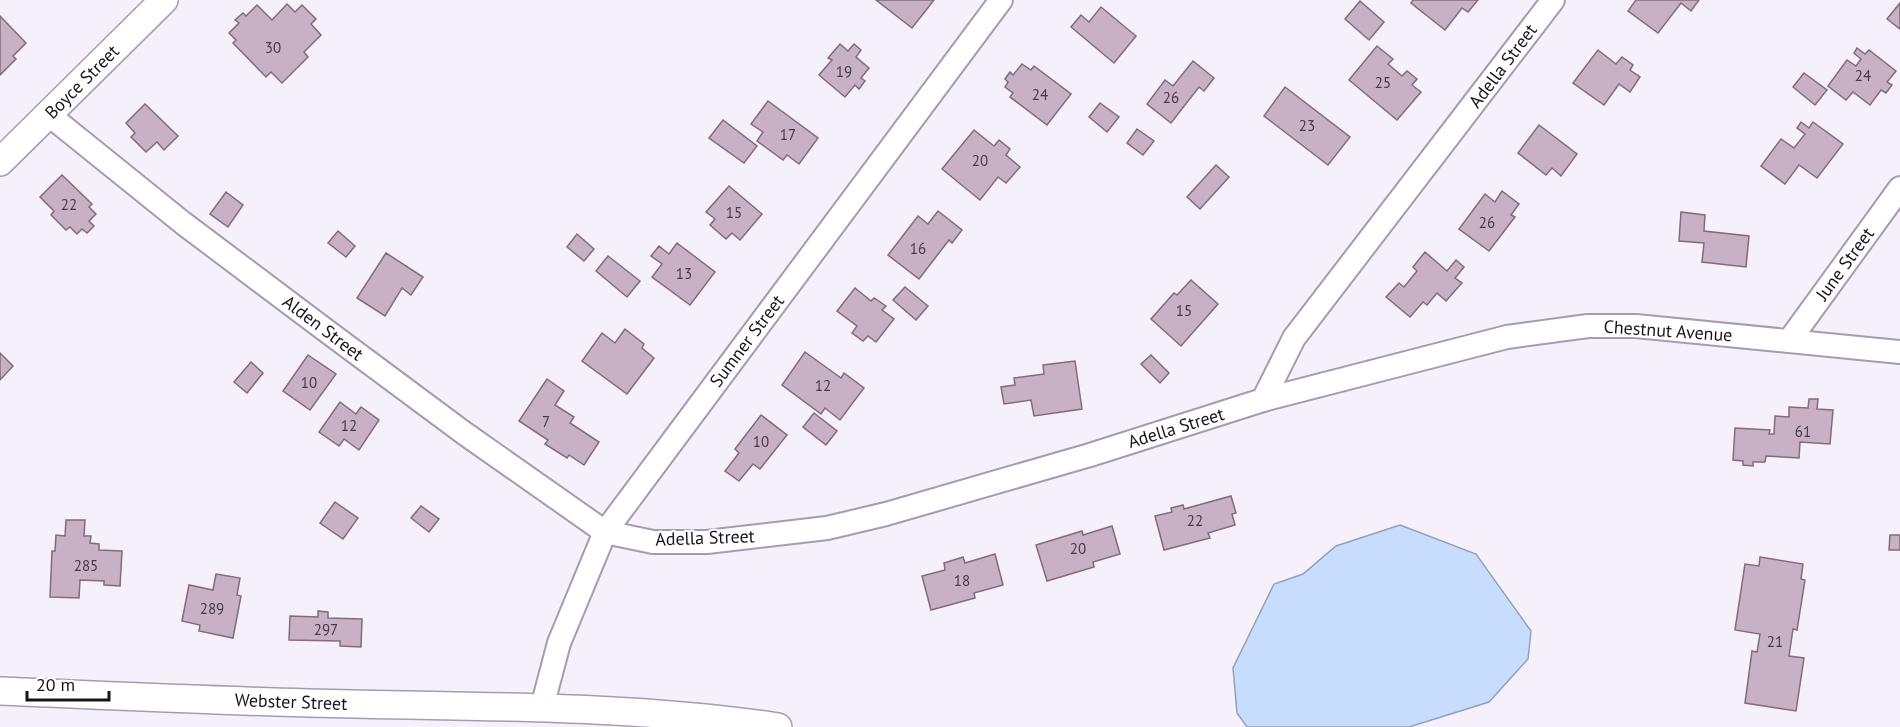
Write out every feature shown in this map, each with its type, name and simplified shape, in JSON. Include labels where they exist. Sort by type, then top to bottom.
[{"type":"street","name":"Boyce Street","points":[[0,162],[164,0]]},
{"type":"street","name":"Sumner Street","points":[[542,707],[559,643],[605,532],[1001,0]]},
{"type":"street","name":"Adella Street","points":[[605,532],[653,542],[706,542],[827,528],[920,504],[1101,451],[1263,400],[1294,338],[1553,0]]},
{"type":"street","name":"Alden Street","points":[[49,115],[183,223],[315,322],[605,532]]},
{"type":"street","name":"June Street","points":[[1790,341],[1900,188]]},
{"type":"street","name":"Chestnut Avenue","points":[[1263,400],[1507,337],[1588,326],[1636,326],[1900,352]]},
{"type":"street","name":"Webster Street","points":[[0,691],[338,704],[542,707],[730,720],[778,727]]},
{"type":"water","points":[[1400,525],[1476,554],[1531,631],[1528,659],[1489,702],[1409,727],[1247,727],[1237,713],[1233,668],[1274,584],[1303,574],[1336,546]]},
{"type":"building","points":[[876,0],[934,0],[912,28]]},
{"type":"building","points":[[1413,0],[1478,0],[1468,12],[1462,8],[1445,30],[1411,3]]},
{"type":"building","points":[[1636,0],[1699,0],[1691,11],[1681,3],[1658,33],[1628,11]]},
{"type":"building","points":[[1360,1],[1384,22],[1369,40],[1345,19]]},
{"type":"building","points":[[1900,3],[1900,29],[1887,19]]},
{"type":"building","points":[[287,4],[295,12],[302,5],[316,19],[311,24],[321,35],[304,52],[308,57],[282,83],[271,72],[266,77],[233,43],[236,40],[229,33],[239,23],[235,20],[243,13],[246,16],[257,5],[272,20]]},
{"type":"building","points":[[1101,7],[1136,36],[1114,63],[1071,27],[1081,15],[1089,22]]},
{"type":"building","points":[[0,16],[26,43],[13,56],[16,59],[0,75]]},
{"type":"building","points":[[840,44],[848,51],[854,44],[861,50],[856,57],[869,68],[861,78],[865,81],[859,89],[855,85],[845,97],[819,75],[832,60],[828,58]]},
{"type":"building","points":[[1377,46],[1393,59],[1388,64],[1402,76],[1407,71],[1417,79],[1412,85],[1421,92],[1397,120],[1349,80]]},
{"type":"building","points":[[1857,48],[1865,54],[1869,50],[1896,71],[1887,82],[1892,85],[1886,93],[1881,90],[1870,105],[1853,92],[1846,100],[1828,86],[1847,60],[1856,66],[1861,59],[1854,53]]},
{"type":"building","points":[[1598,50],[1616,64],[1622,57],[1633,65],[1630,70],[1640,77],[1630,92],[1619,84],[1604,105],[1573,83]]},
{"type":"building","points":[[1193,61],[1214,78],[1204,91],[1199,87],[1171,123],[1147,104],[1165,80],[1173,86]]},
{"type":"building","points":[[1022,64],[1031,70],[1034,66],[1071,94],[1047,125],[1010,97],[1013,93],[1005,87],[1008,82],[1005,79],[1010,72],[1013,75]]},
{"type":"building","points":[[1804,73],[1827,90],[1815,105],[1793,87]]},
{"type":"building","points":[[1285,87],[1350,137],[1328,165],[1264,116]]},
{"type":"building","points":[[768,101],[818,138],[799,164],[787,155],[783,160],[757,141],[763,132],[751,124]]},
{"type":"building","points":[[1100,103],[1119,117],[1107,132],[1089,117]]},
{"type":"building","points":[[145,104],[178,136],[164,150],[157,142],[146,152],[131,137],[135,133],[126,123]]},
{"type":"building","points":[[723,120],[757,146],[744,163],[709,138]]},
{"type":"building","points":[[1801,122],[1809,128],[1813,122],[1843,144],[1817,178],[1799,165],[1785,184],[1761,166],[1781,139],[1794,148],[1805,134],[1797,128]]},
{"type":"building","points":[[1539,125],[1577,154],[1561,176],[1552,168],[1546,175],[1518,153]]},
{"type":"building","points":[[1137,129],[1154,141],[1143,155],[1127,143]]},
{"type":"building","points":[[974,130],[994,146],[999,140],[1010,149],[1006,155],[1020,167],[1006,183],[998,177],[980,200],[942,169]]},
{"type":"building","points":[[1216,165],[1229,177],[1200,209],[1187,197]]},
{"type":"building","points":[[62,175],[92,204],[89,207],[96,214],[89,221],[94,226],[87,233],[82,229],[77,234],[70,227],[66,230],[51,215],[54,211],[40,197]]},
{"type":"building","points":[[729,186],[762,214],[740,240],[732,233],[726,239],[710,225],[715,219],[706,212]]},
{"type":"building","points":[[1502,191],[1519,204],[1511,215],[1515,217],[1489,251],[1459,229],[1485,194],[1495,202]]},
{"type":"building","points":[[226,192],[243,205],[228,227],[210,214]]},
{"type":"building","points":[[938,211],[962,230],[952,243],[949,240],[919,279],[888,255],[918,216],[928,224]]},
{"type":"building","points":[[1681,212],[1705,215],[1704,231],[1749,236],[1746,267],[1702,262],[1704,243],[1679,241]]},
{"type":"building","points":[[338,231],[355,246],[346,257],[328,243]]},
{"type":"building","points":[[577,234],[594,249],[584,261],[567,247]]},
{"type":"building","points":[[677,243],[715,272],[690,305],[652,277],[662,264],[651,256],[659,246],[669,254]]},
{"type":"building","points":[[1425,252],[1447,271],[1456,260],[1464,267],[1455,278],[1462,283],[1446,301],[1437,293],[1427,305],[1423,302],[1410,317],[1386,297],[1399,283],[1404,287],[1417,271],[1413,267]]},
{"type":"building","points":[[386,253],[423,277],[411,295],[402,288],[385,316],[357,298]]},
{"type":"building","points":[[608,256],[640,281],[627,297],[596,271]]},
{"type":"building","points":[[1191,280],[1218,304],[1181,346],[1151,319],[1174,293],[1177,295]]},
{"type":"building","points":[[905,287],[928,306],[916,320],[893,300]]},
{"type":"building","points":[[855,288],[871,301],[874,298],[886,306],[882,310],[894,319],[876,342],[868,336],[863,341],[852,333],[857,326],[837,311]]},
{"type":"building","points":[[625,329],[644,344],[642,348],[654,358],[627,394],[582,361],[602,333],[615,343]]},
{"type":"building","points":[[805,352],[841,378],[844,373],[864,388],[840,420],[825,408],[821,414],[782,385]]},
{"type":"building","points":[[0,353],[13,366],[0,380]]},
{"type":"building","points":[[308,355],[336,374],[310,410],[283,391]]},
{"type":"building","points":[[1151,355],[1169,373],[1160,383],[1141,364]]},
{"type":"building","points":[[1075,361],[1082,409],[1034,416],[1031,400],[1004,404],[1001,387],[1015,385],[1014,378],[1044,374],[1043,365]]},
{"type":"building","points":[[251,362],[263,373],[247,393],[234,382]]},
{"type":"building","points":[[547,379],[564,391],[555,405],[574,417],[570,423],[599,442],[584,465],[569,455],[567,458],[545,444],[548,440],[519,421]]},
{"type":"building","points":[[1809,399],[1818,399],[1817,409],[1833,410],[1830,444],[1800,442],[1799,458],[1766,456],[1765,462],[1753,462],[1753,466],[1743,465],[1743,461],[1733,460],[1735,428],[1770,430],[1769,434],[1774,434],[1775,416],[1789,417],[1789,407],[1808,408]]},
{"type":"building","points":[[340,402],[356,414],[361,407],[379,420],[359,450],[344,439],[339,446],[319,432]]},
{"type":"building","points":[[814,413],[837,431],[826,445],[803,427]]},
{"type":"building","points":[[761,415],[787,435],[760,469],[753,464],[739,481],[725,471],[739,453],[735,449]]},
{"type":"building","points":[[1231,496],[1236,513],[1232,514],[1235,525],[1208,533],[1210,538],[1164,550],[1155,516],[1172,512],[1171,508],[1183,505],[1184,509]]},
{"type":"building","points":[[335,502],[358,518],[343,539],[320,523]]},
{"type":"building","points":[[421,506],[439,519],[429,532],[411,518]]},
{"type":"building","points":[[66,520],[85,520],[84,536],[91,536],[90,543],[99,544],[99,550],[122,551],[120,586],[104,585],[104,581],[80,580],[79,598],[50,597],[52,551],[55,551],[56,535],[65,536]]},
{"type":"building","points":[[1112,526],[1120,554],[1093,562],[1094,567],[1047,581],[1036,545],[1082,531],[1083,535]]},
{"type":"building","points":[[1890,535],[1900,535],[1900,550],[1889,550]]},
{"type":"building","points":[[995,554],[1003,585],[974,593],[975,598],[931,610],[922,576],[945,570],[944,563],[963,557],[965,563]]},
{"type":"building","points":[[1760,557],[1803,564],[1801,579],[1805,580],[1797,630],[1793,629],[1789,656],[1804,658],[1796,711],[1745,703],[1752,651],[1757,652],[1760,634],[1735,630],[1745,564],[1759,566]]},
{"type":"building","points":[[216,574],[240,578],[237,595],[241,596],[233,638],[199,631],[200,625],[182,621],[189,585],[213,590]]},
{"type":"building","points":[[318,611],[328,612],[328,618],[362,619],[361,647],[340,646],[340,641],[289,640],[290,616],[318,617]]}]
